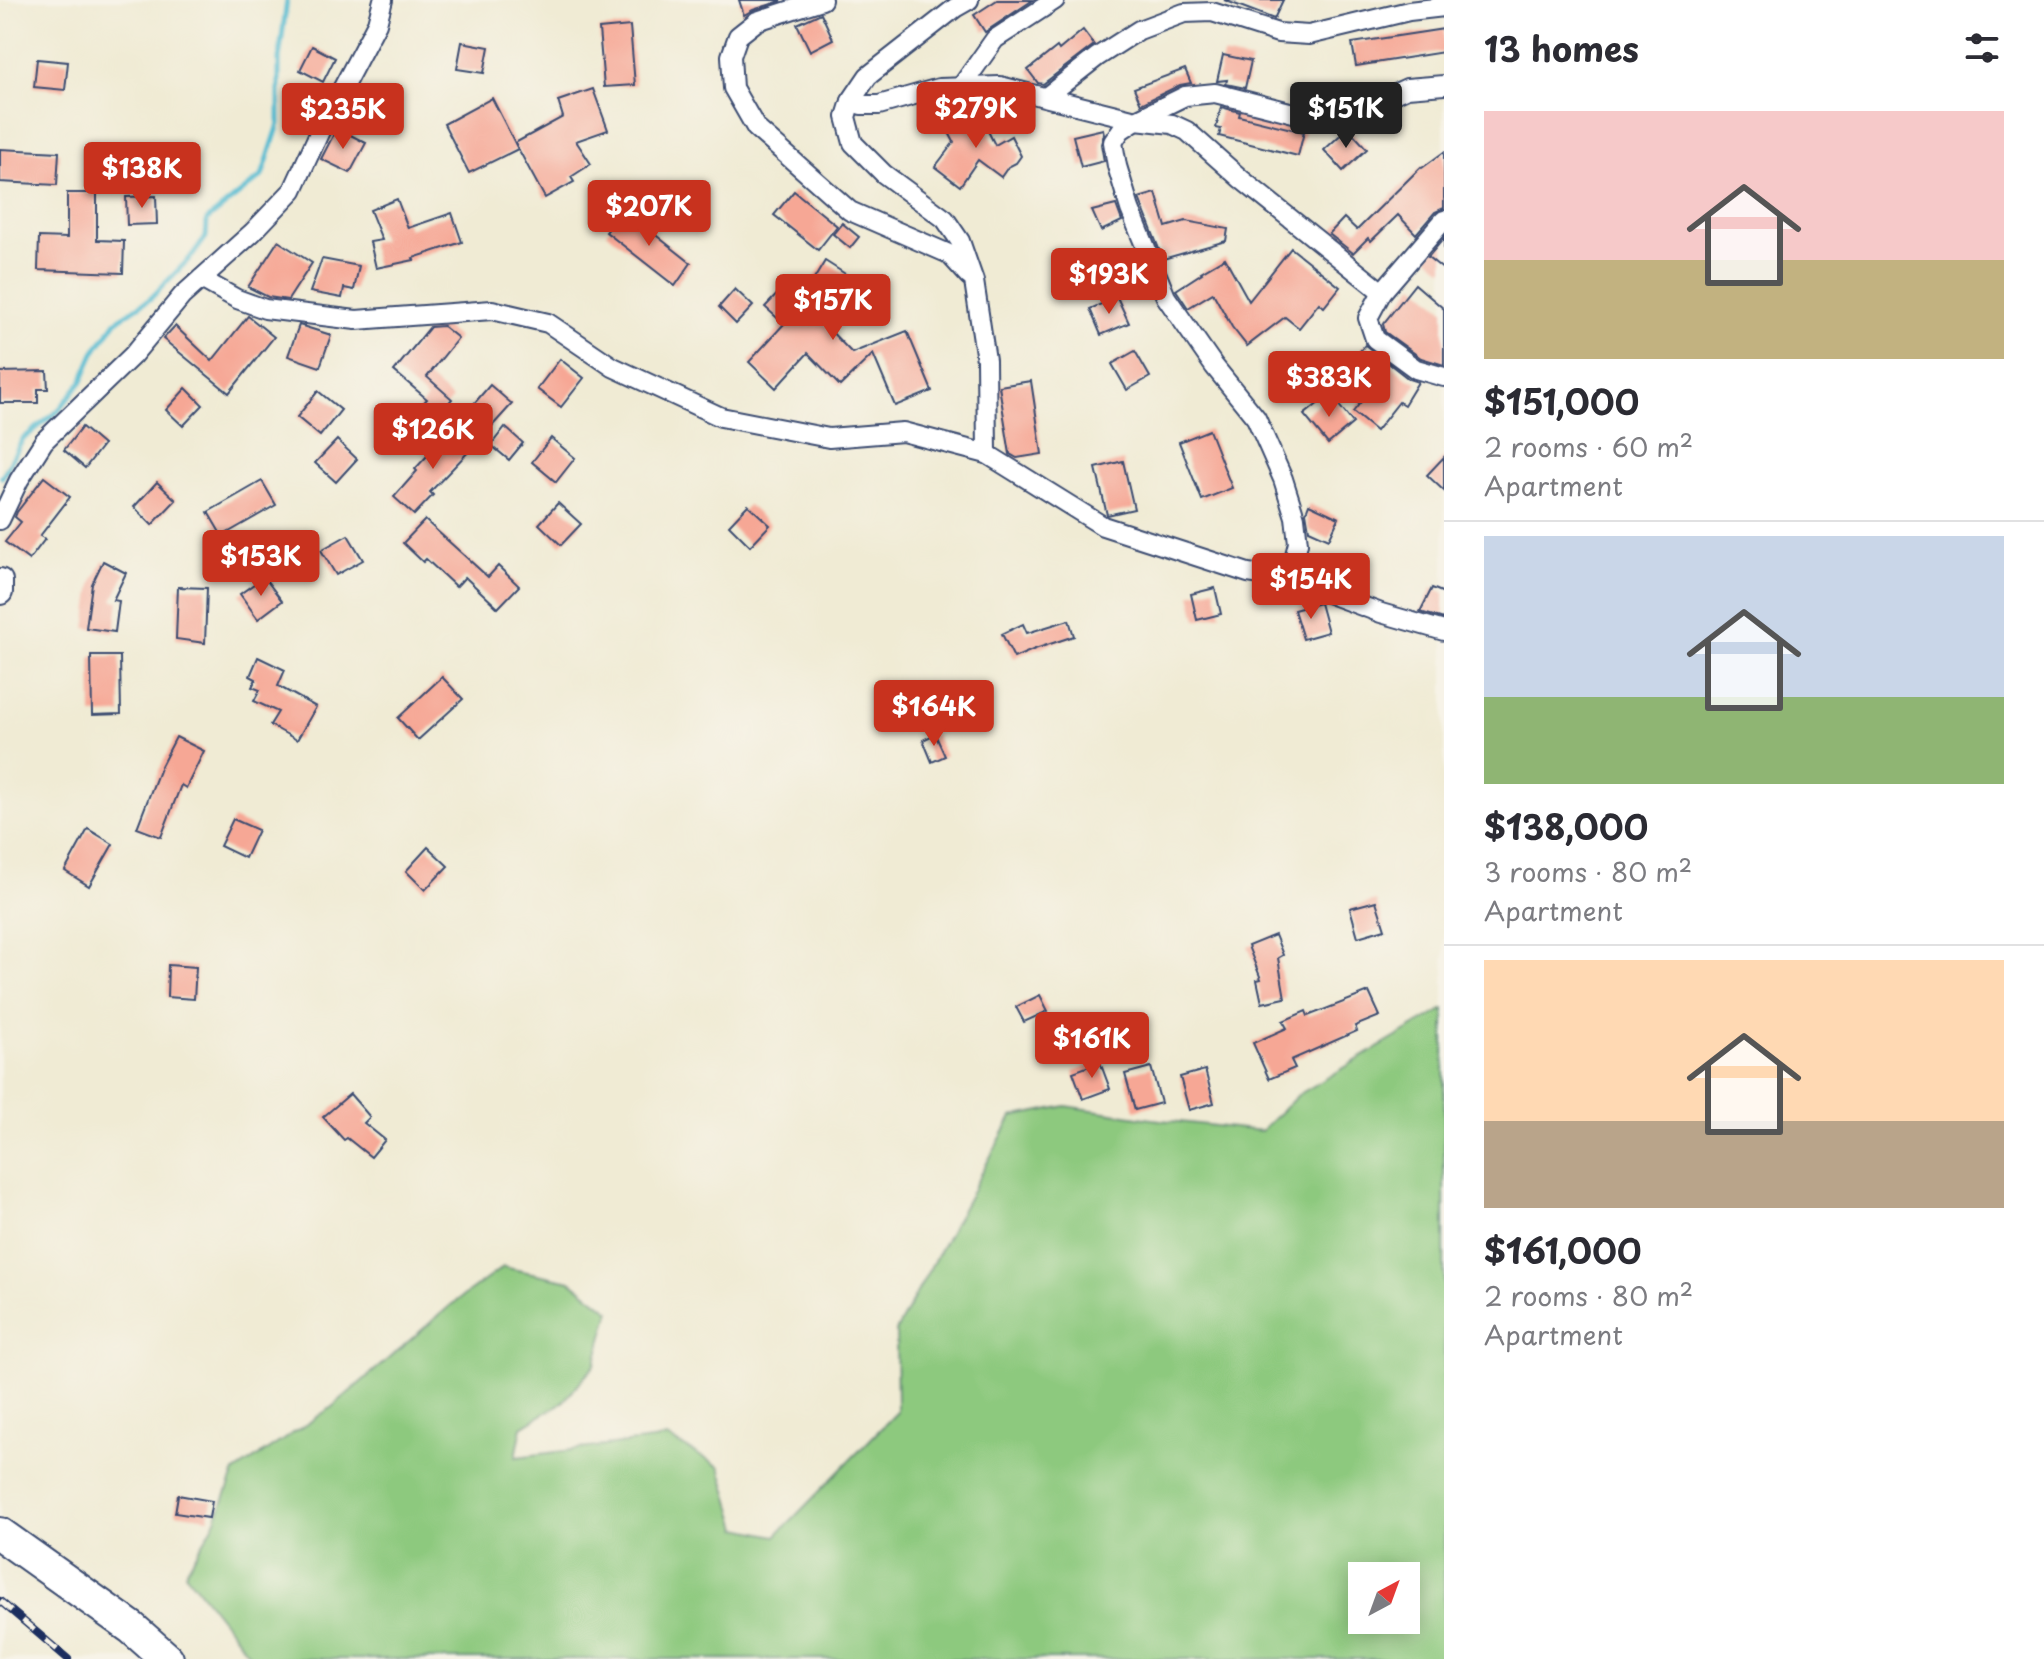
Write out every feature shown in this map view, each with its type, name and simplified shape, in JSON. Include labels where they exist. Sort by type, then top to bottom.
[{"type":"highway","points":[[0,1534],[132,1628],[167,1659]]},
{"type":"street","points":[[0,520],[19,480],[44,441],[133,355],[182,296],[253,232],[293,190],[377,23],[383,0]]},
{"type":"street","points":[[822,0],[757,21],[738,36],[731,56],[733,88],[756,128],[850,211],[949,254],[974,281]]},
{"type":"street","points":[[969,0],[868,76],[851,101],[846,117],[853,143],[884,174],[945,219],[960,241],[974,281],[986,360],[987,454]]},
{"type":"street","points":[[961,87],[995,39],[1055,0]]},
{"type":"street","points":[[1046,97],[1097,57],[1139,30],[1184,13],[1212,12],[1278,33],[1309,35],[1409,11],[1444,7]]},
{"type":"street","points":[[1289,579],[1298,543],[1295,517],[1283,479],[1256,418],[1214,366],[1166,297],[1130,209],[1113,142],[1121,130],[1136,120],[1185,96],[1215,93],[1317,119],[1376,102],[1407,88],[1444,85]]},
{"type":"street","points":[[851,101],[861,105],[879,105],[939,88],[1000,86],[1136,120],[1172,124],[1187,131],[1241,179],[1382,292]]},
{"type":"street","points":[[1444,220],[1382,292],[1368,318],[1375,339],[1416,369],[1444,377]]},
{"type":"street","points":[[201,279],[237,299],[265,309],[356,320],[492,310],[548,323],[613,367],[721,417],[829,438],[903,432],[987,454],[1103,526],[1248,573],[1289,579],[1381,613],[1444,631]]},
{"type":"street","points":[[0,581],[0,592]]},
{"type":"green space","points":[[1444,1009],[1444,1659],[253,1659],[185,1573],[214,1524],[235,1472],[332,1407],[451,1305],[503,1267],[571,1281],[610,1311],[595,1365],[563,1402],[522,1427],[516,1457],[668,1438],[720,1467],[738,1528],[776,1536],[897,1412],[896,1331],[1012,1117],[1066,1106],[1261,1131],[1298,1095]]},
{"type":"building","points":[[739,0],[781,0],[781,1],[744,15]]},
{"type":"building","points":[[997,0],[1033,0],[985,32],[974,15]]},
{"type":"building","points":[[1224,0],[1283,0],[1274,19]]},
{"type":"building","points":[[821,13],[833,39],[810,51],[797,24]]},
{"type":"building","points":[[630,26],[635,85],[604,87],[599,29]]},
{"type":"building","points":[[1444,29],[1444,52],[1356,66],[1352,43]]},
{"type":"building","points":[[1083,30],[1094,45],[1043,84],[1038,83],[1028,70]]},
{"type":"building","points":[[462,42],[489,47],[484,73],[457,69]]},
{"type":"building","points":[[312,46],[335,58],[323,82],[300,70]]},
{"type":"building","points":[[1223,55],[1251,61],[1245,88],[1226,84],[1227,80],[1217,81]]},
{"type":"building","points":[[37,59],[68,62],[65,90],[34,87]]},
{"type":"building","points":[[1185,69],[1191,83],[1180,85],[1141,104],[1134,88]]},
{"type":"building","points":[[593,89],[608,130],[576,141],[591,164],[571,177],[574,182],[545,198],[515,143],[563,117],[558,101]]},
{"type":"building","points":[[492,98],[518,149],[469,173],[444,124]]},
{"type":"building","points":[[1221,107],[1240,112],[1239,116],[1304,132],[1298,156],[1219,136],[1221,129],[1216,128]]},
{"type":"building","points":[[978,111],[995,145],[1011,136],[1021,156],[1001,177],[978,160],[960,186],[935,167],[954,142],[946,127]]},
{"type":"building","points":[[337,128],[366,143],[350,173],[321,159]]},
{"type":"building","points":[[1348,128],[1367,149],[1343,171],[1324,150]]},
{"type":"building","points":[[1103,129],[1101,144],[1104,161],[1081,167],[1073,136]]},
{"type":"building","points":[[0,149],[59,152],[57,185],[0,182]]},
{"type":"building","points":[[1444,152],[1444,208],[1435,212],[1416,234],[1398,215],[1371,241],[1368,238],[1353,253],[1329,234],[1344,218],[1357,230],[1421,167]]},
{"type":"building","points":[[794,191],[837,226],[818,250],[774,215]]},
{"type":"building","points":[[67,193],[97,193],[97,240],[124,241],[123,273],[38,270],[39,237],[67,238]]},
{"type":"building","points":[[1156,193],[1166,227],[1186,221],[1228,229],[1226,241],[1163,259],[1139,198]]},
{"type":"building","points":[[156,196],[157,224],[127,225],[126,197]]},
{"type":"building","points":[[397,199],[408,228],[452,213],[462,242],[414,260],[376,268],[370,242],[382,240],[370,210]]},
{"type":"building","points":[[1116,205],[1122,221],[1101,231],[1092,211]]},
{"type":"building","points":[[624,210],[691,263],[675,286],[606,232]]},
{"type":"building","points":[[842,223],[859,237],[850,248],[833,234]]},
{"type":"building","points":[[1444,238],[1444,270],[1428,257]]},
{"type":"building","points":[[278,241],[312,263],[288,300],[268,297],[248,287]]},
{"type":"building","points":[[1291,248],[1340,287],[1324,307],[1319,303],[1299,328],[1285,317],[1247,346],[1213,293],[1188,308],[1176,290],[1225,258],[1249,301]]},
{"type":"building","points":[[322,259],[359,266],[354,290],[344,288],[342,298],[310,292]]},
{"type":"building","points":[[825,261],[850,277],[822,322],[852,353],[907,331],[932,391],[895,406],[873,354],[840,386],[808,353],[776,388],[749,362],[784,324],[765,307],[789,282],[804,296]]},
{"type":"building","points":[[1415,284],[1444,309],[1444,365],[1421,358],[1385,332],[1383,324]]},
{"type":"building","points":[[735,289],[753,306],[736,324],[719,307]]},
{"type":"building","points":[[1117,297],[1129,323],[1101,335],[1090,309]]},
{"type":"building","points":[[248,316],[274,337],[229,393],[163,339],[175,326],[212,361]]},
{"type":"building","points":[[299,325],[331,335],[320,367],[288,356]]},
{"type":"building","points":[[443,326],[458,338],[427,377],[452,399],[433,421],[418,409],[427,399],[394,371],[430,327]]},
{"type":"building","points":[[1365,345],[1409,379],[1418,382],[1404,405],[1399,402],[1376,431],[1353,412],[1376,383],[1351,362]]},
{"type":"building","points":[[1135,351],[1150,377],[1127,390],[1112,364]]},
{"type":"building","points":[[560,359],[584,378],[561,407],[537,389]]},
{"type":"building","points":[[47,371],[48,389],[38,389],[38,403],[0,403],[0,372]]},
{"type":"building","points":[[1031,381],[1042,454],[1017,458],[1010,454],[999,386]]},
{"type":"building","points":[[490,385],[512,404],[493,425],[472,406]]},
{"type":"building","points":[[186,388],[203,405],[183,426],[166,410]]},
{"type":"building","points":[[318,391],[341,410],[320,436],[297,417]]},
{"type":"building","points":[[1330,394],[1353,423],[1328,444],[1304,415]]},
{"type":"building","points":[[82,427],[103,445],[85,468],[64,450]]},
{"type":"building","points":[[505,427],[523,443],[509,460],[491,445]]},
{"type":"building","points":[[453,428],[473,447],[430,492],[433,495],[414,515],[394,497]]},
{"type":"building","points":[[1209,430],[1232,488],[1202,500],[1179,442]]},
{"type":"building","points":[[551,438],[575,458],[556,482],[532,462]]},
{"type":"building","points":[[337,440],[357,459],[336,482],[315,463]]},
{"type":"building","points":[[1444,457],[1444,491],[1427,475]]},
{"type":"building","points":[[1123,461],[1134,509],[1107,515],[1096,468]]},
{"type":"building","points":[[44,477],[70,497],[40,536],[45,539],[29,560],[5,542],[21,522],[15,517],[17,512]]},
{"type":"building","points":[[262,481],[276,505],[222,536],[208,512]]},
{"type":"building","points":[[157,482],[176,500],[152,525],[134,507]]},
{"type":"building","points":[[558,503],[581,524],[561,545],[539,524]]},
{"type":"building","points":[[1309,504],[1339,518],[1329,539],[1309,530],[1306,512]]},
{"type":"building","points":[[748,505],[770,525],[750,546],[729,525]]},
{"type":"building","points":[[425,520],[488,577],[498,566],[519,586],[498,608],[465,577],[456,587],[403,543]]},
{"type":"building","points":[[348,535],[363,560],[336,575],[321,550]]},
{"type":"building","points":[[103,561],[126,573],[113,600],[119,601],[115,632],[86,628],[92,584]]},
{"type":"building","points":[[264,577],[282,601],[258,619],[240,594]]},
{"type":"building","points":[[178,587],[207,588],[205,643],[176,639]]},
{"type":"building","points":[[1215,588],[1221,614],[1197,620],[1191,594]]},
{"type":"building","points":[[1432,588],[1444,593],[1444,619],[1420,612]]},
{"type":"building","points":[[1320,603],[1328,632],[1303,639],[1294,610]]},
{"type":"building","points":[[1069,620],[1074,636],[1014,658],[1002,634],[1023,624],[1027,633]]},
{"type":"building","points":[[91,656],[120,656],[121,714],[92,715]]},
{"type":"building","points":[[258,657],[285,670],[278,686],[316,707],[297,740],[270,725],[278,712],[254,701],[260,690],[252,687],[256,679],[250,676]]},
{"type":"building","points":[[442,677],[463,699],[418,740],[398,718]]},
{"type":"building","points":[[935,734],[945,756],[932,762],[923,740]]},
{"type":"building","points":[[176,737],[204,751],[186,788],[181,785],[161,837],[137,828],[160,768]]},
{"type":"building","points":[[233,819],[258,830],[245,858],[220,846]]},
{"type":"building","points":[[88,829],[113,844],[89,886],[65,871]]},
{"type":"building","points":[[428,847],[448,866],[425,890],[406,871]]},
{"type":"building","points":[[1376,901],[1385,929],[1358,937],[1350,908]]},
{"type":"building","points":[[1275,935],[1283,955],[1278,958],[1285,998],[1262,1003],[1257,980],[1261,979],[1248,946]]},
{"type":"building","points":[[168,965],[196,967],[194,999],[167,997]]},
{"type":"building","points":[[1369,992],[1380,1016],[1355,1026],[1357,1031],[1291,1060],[1295,1068],[1269,1079],[1253,1043],[1287,1028],[1283,1021],[1306,1011],[1308,1016]]},
{"type":"building","points":[[1040,995],[1048,1011],[1024,1022],[1016,1007]]},
{"type":"building","points":[[1100,1062],[1110,1089],[1083,1099],[1073,1072]]},
{"type":"building","points":[[1151,1067],[1161,1103],[1135,1110],[1125,1074]]},
{"type":"building","points":[[1205,1070],[1214,1103],[1189,1110],[1180,1077]]},
{"type":"building","points":[[350,1094],[370,1117],[364,1123],[385,1140],[371,1157],[347,1138],[344,1140],[323,1117]]},
{"type":"building","points":[[178,1495],[212,1501],[209,1518],[175,1513]]},
{"type":"waterway","points":[[2,477],[23,439],[58,411],[82,381],[94,353],[116,321],[150,299],[193,255],[206,237],[207,220],[262,176],[279,124],[279,59],[287,0]]},
{"type":"railway","points":[[0,1601],[68,1659]]}]
